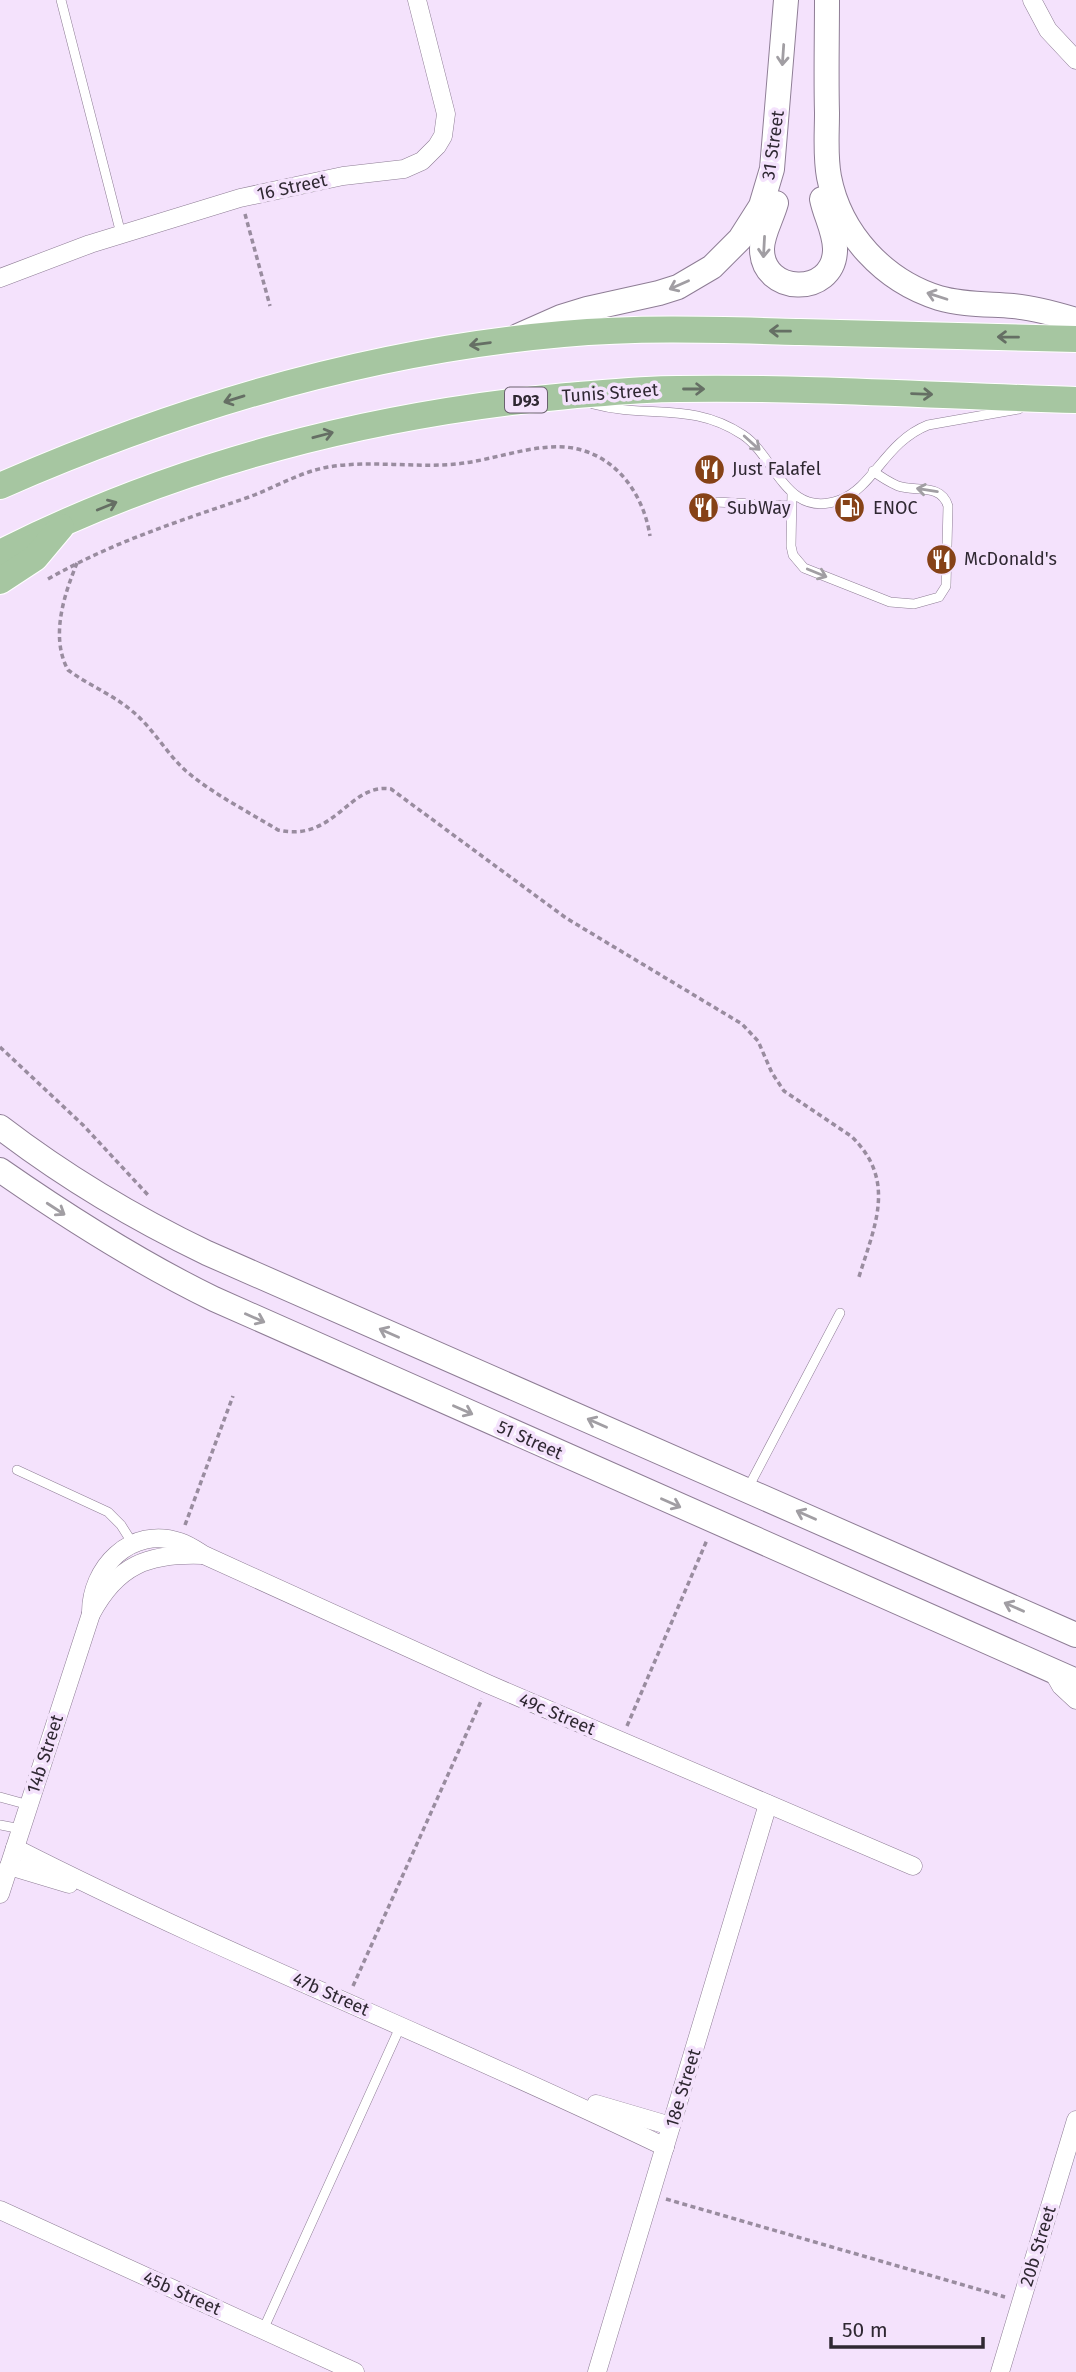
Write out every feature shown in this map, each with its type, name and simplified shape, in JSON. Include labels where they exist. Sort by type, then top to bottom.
[{"type":"main road","points":[[0,486],[101,444],[236,398],[358,367],[511,339],[659,329],[1076,339]]},
{"type":"main road","name":"Tunis Street","points":[[0,553],[63,524],[208,468],[337,431],[469,408],[572,396],[676,389],[796,390],[1072,400]]},
{"type":"main road","points":[[0,580],[35,558],[46,548],[63,524]]},
{"type":"street","name":"16 Street","points":[[0,278],[121,234],[240,198],[343,176],[404,169],[422,161],[430,155],[443,136],[446,114],[417,0]]},
{"type":"street","name":"31 Street","points":[[511,339],[561,317],[669,290],[712,267],[740,239],[761,206],[772,169],[786,0]]},
{"type":"street","points":[[827,0],[827,159],[833,193],[856,239],[879,264],[906,284],[938,298],[1038,310],[1076,320]]},
{"type":"street","points":[[1032,0],[1048,30],[1076,60]]},
{"type":"street","points":[[779,109],[783,145],[781,182],[762,243],[762,253],[764,263],[776,278],[794,286],[804,285],[822,278],[833,262],[835,252],[817,168],[818,124],[826,74]]},
{"type":"street","points":[[0,1127],[31,1151],[147,1224],[206,1253],[1076,1635]]},
{"type":"street","name":"51 Street","points":[[0,1170],[50,1206],[111,1244],[214,1299],[1076,1681]]},
{"type":"street","points":[[133,1544],[163,1539],[179,1541]]},
{"type":"street","name":"49c Street","points":[[179,1541],[204,1555],[488,1684],[913,1866]]},
{"type":"street","name":"14b Street","points":[[91,1614],[97,1577],[113,1557],[133,1544]]},
{"type":"street","name":"49c Street","points":[[141,1561],[172,1555],[204,1555]]},
{"type":"street","name":"14b Street","points":[[0,1894],[91,1614],[106,1589],[141,1561]]},
{"type":"street","points":[[1052,1670],[1061,1686],[1076,1700]]},
{"type":"street","name":"18e Street","points":[[597,2372],[768,1804]]},
{"type":"street","name":"47b Street","points":[[12,1857],[103,1892],[558,2095],[665,2147]]},
{"type":"street","name":"47b Street","points":[[558,2095],[671,2126]]},
{"type":"street","name":"20b Street","points":[[1000,2372],[1076,2120]]},
{"type":"street","name":"45b Street","points":[[3,2212],[355,2372]]},
{"type":"lane","points":[[61,0],[121,234]]},
{"type":"lane","points":[[572,396],[624,410],[683,412],[716,420],[747,437],[760,449],[782,483],[792,493],[811,502],[824,503],[837,501],[859,488],[902,438],[928,425],[1072,400]]},
{"type":"lane","points":[[792,493],[791,546],[793,555],[804,568],[890,602],[914,604],[939,597],[946,586],[946,499],[936,491],[901,487],[873,471]]},
{"type":"lane","points":[[716,502],[792,506]]},
{"type":"lane","points":[[747,1489],[840,1313]]},
{"type":"lane","points":[[17,1470],[108,1512],[121,1525],[133,1544]]},
{"type":"lane","points":[[0,1797],[29,1805]]},
{"type":"lane","points":[[0,1825],[21,1829]]},
{"type":"lane","points":[[263,2330],[401,2025]]},
{"type":"path","points":[[240,198],[270,306]]},
{"type":"path","points":[[45,581],[112,546],[166,524],[249,497],[309,472],[350,465],[469,463],[553,446],[588,453],[619,472],[632,485],[641,501],[650,536]]},
{"type":"path","points":[[77,563],[65,595],[60,624],[61,648],[68,670],[115,697],[135,713],[153,731],[173,758],[198,780],[278,830],[289,832],[312,830],[330,821],[368,792],[391,789],[566,918],[742,1024],[758,1041],[772,1073],[784,1091],[851,1136],[860,1144],[873,1165],[879,1188],[879,1212],[858,1280]]},
{"type":"path","points":[[0,1046],[83,1125],[157,1204]]},
{"type":"path","points":[[179,1541],[233,1396]]},
{"type":"path","points":[[621,1741],[714,1522]]},
{"type":"path","points":[[346,2001],[488,1684]]},
{"type":"path","points":[[650,2194],[1021,2302]]},
{"type":"place","name":"Just Falafel","points":[[709,469]]},
{"type":"place","name":"SubWay","points":[[704,508]]},
{"type":"place","name":"ENOC","points":[[850,508]]},
{"type":"place","name":"McDonald's","points":[[941,559]]}]
